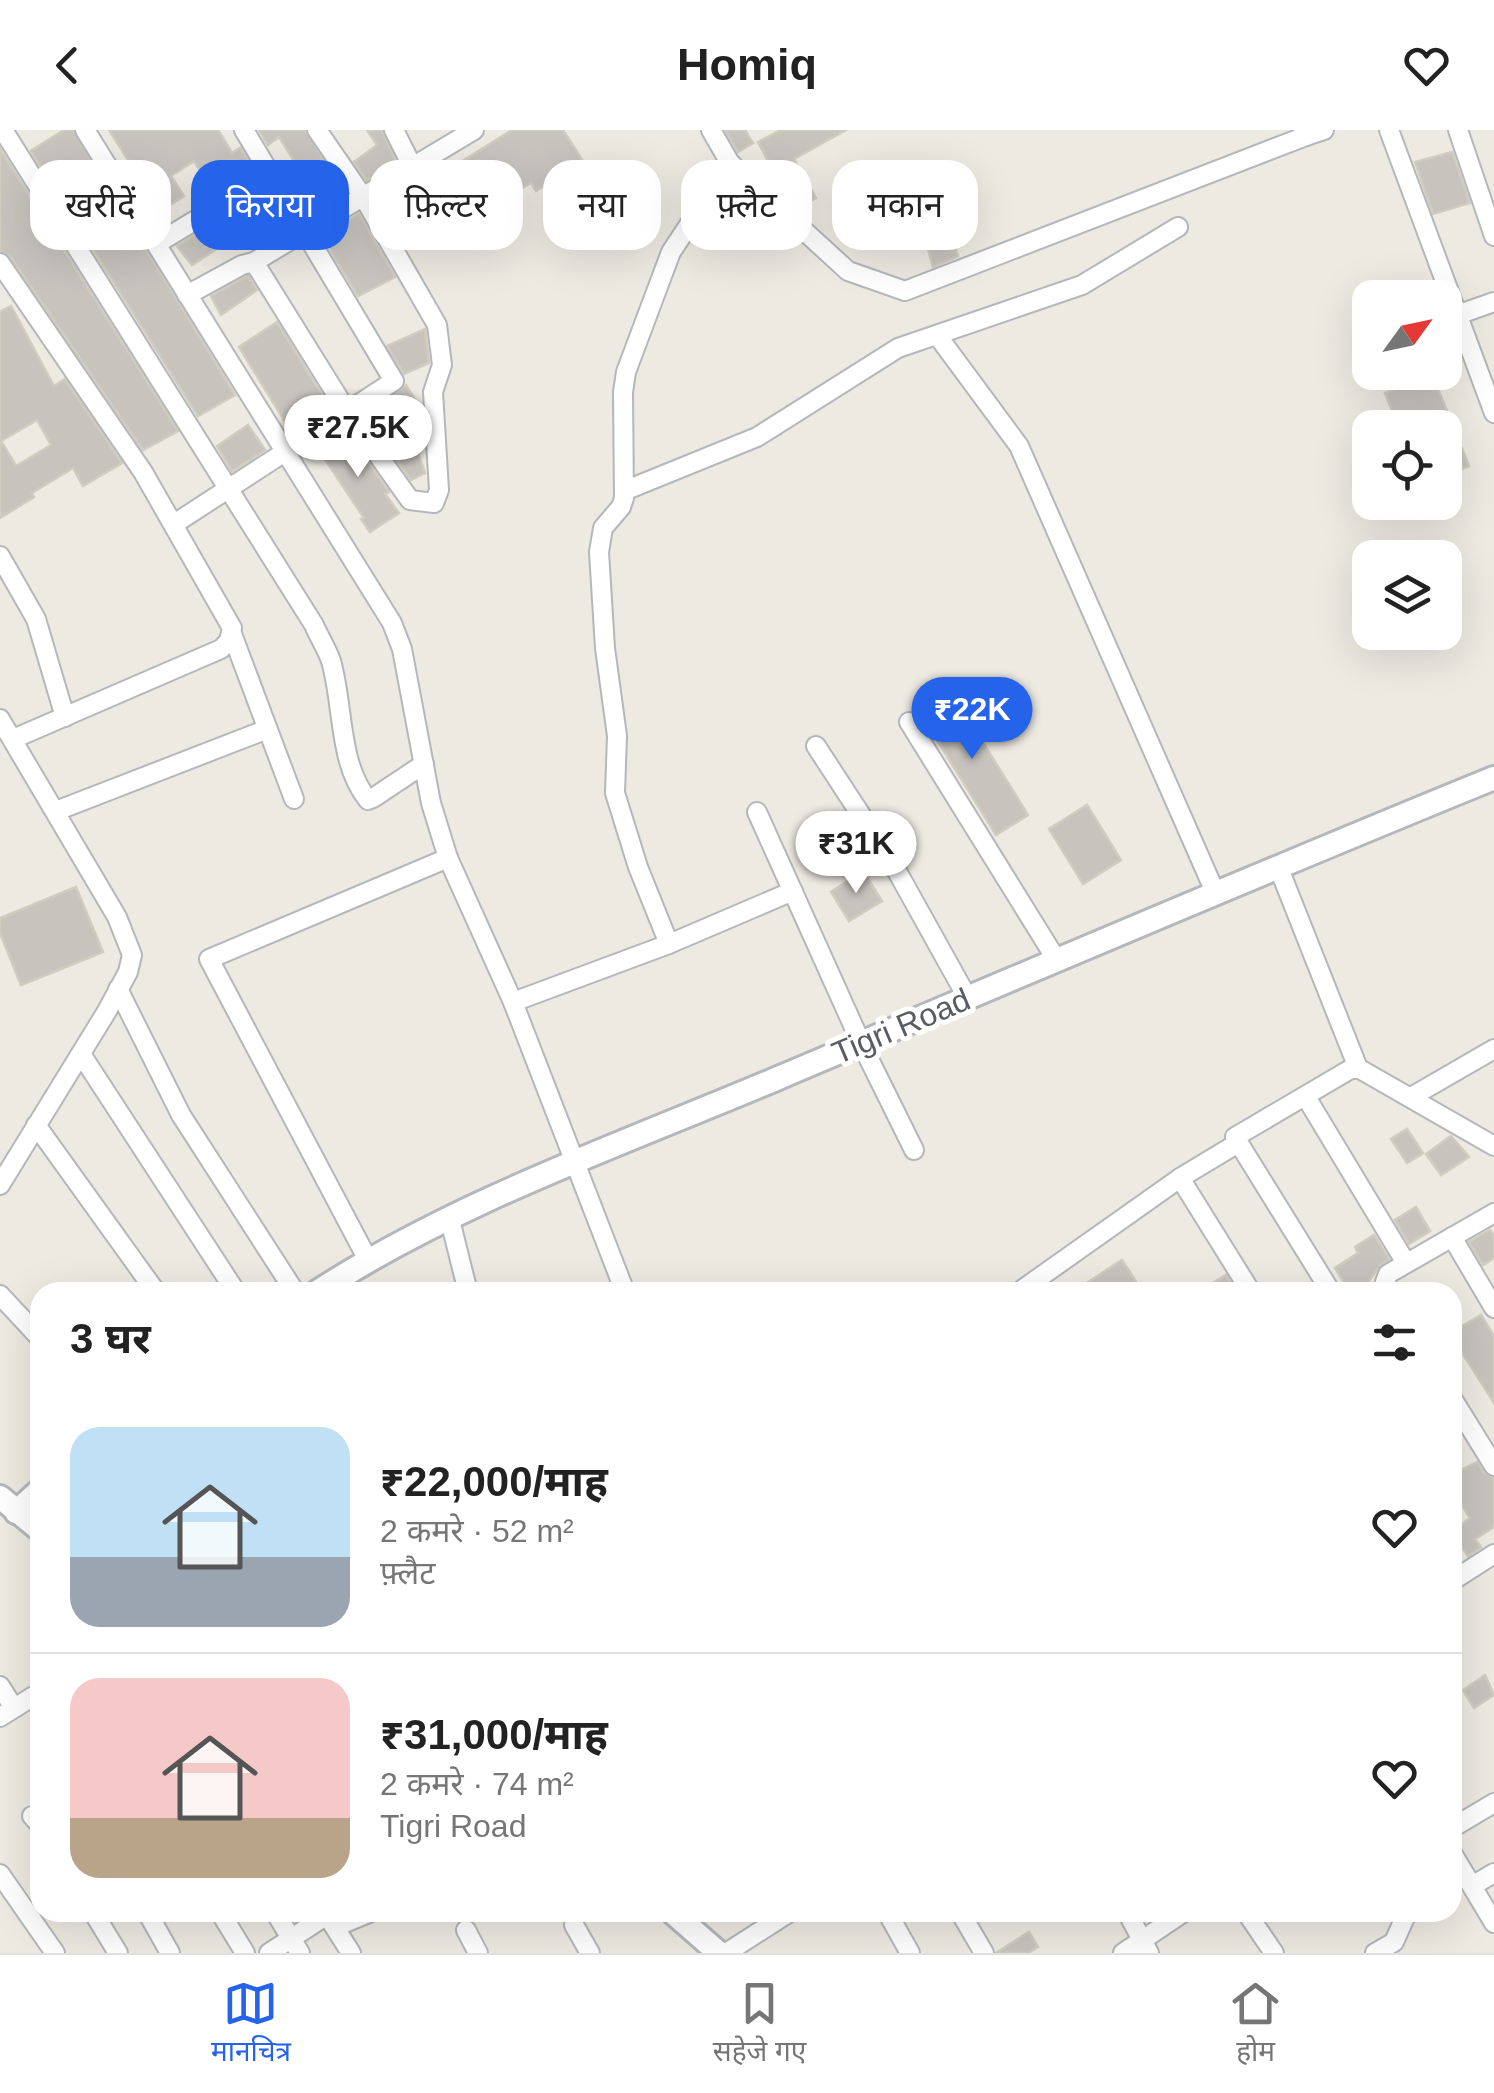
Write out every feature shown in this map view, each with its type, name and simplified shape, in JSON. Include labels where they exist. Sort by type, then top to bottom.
[{"type":"street","points":[[3,130],[314,625],[331,660],[348,755],[363,794],[368,800],[374,798],[424,764]]},
{"type":"street","points":[[85,130],[104,160]]},
{"type":"street","points":[[244,130],[263,160]]},
{"type":"street","points":[[254,262],[348,413],[410,500],[434,503],[439,490],[432,392],[442,365],[437,325],[364,198],[317,130]]},
{"type":"street","points":[[394,130],[409,160]]},
{"type":"street","points":[[422,160],[474,130]]},
{"type":"street","points":[[711,130],[728,160]]},
{"type":"street","points":[[1389,130],[1444,280]]},
{"type":"street","points":[[1458,130],[1494,236]]},
{"type":"street","points":[[812,238],[848,271],[905,292],[1311,132]]},
{"type":"street","points":[[349,206],[369,195]]},
{"type":"street","points":[[624,490],[758,437],[898,348],[1082,285],[1178,228]]},
{"type":"street","points":[[669,944],[638,866],[615,792],[617,736],[605,648],[599,552],[604,528],[621,506],[624,490],[626,372],[671,252],[681,237]]},
{"type":"street","points":[[160,250],[392,623],[402,649],[424,764],[448,858],[514,1002],[621,1282]]},
{"type":"street","points":[[188,295],[274,250]]},
{"type":"street","points":[[174,524],[394,381],[315,250]]},
{"type":"street","points":[[0,264],[143,472],[229,618],[265,730],[294,799]]},
{"type":"street","points":[[1462,313],[1494,302]]},
{"type":"street","points":[[1462,328],[1494,414]]},
{"type":"street","points":[[937,335],[1018,446],[1215,892]]},
{"type":"street","points":[[0,556],[36,619],[64,717]]},
{"type":"street","points":[[13,739],[221,649],[232,634]]},
{"type":"street","points":[[0,719],[130,944],[132,962],[0,1185]]},
{"type":"street","points":[[908,722],[1056,959]]},
{"type":"street","points":[[56,812],[265,730]]},
{"type":"street","points":[[816,746],[893,864],[968,997]]},
{"type":"street","name":"Tigri Road","points":[[333,1282],[368,1260],[575,1162],[1494,778]]},
{"type":"street","points":[[757,812],[914,1150]]},
{"type":"street","points":[[368,1260],[209,959],[448,858]]},
{"type":"street","points":[[1278,866],[1358,1068],[1494,1146]]},
{"type":"street","points":[[514,1002],[669,944],[792,891]]},
{"type":"street","points":[[118,989],[181,1115],[289,1282]]},
{"type":"street","points":[[1412,1097],[1494,1050]]},
{"type":"street","points":[[81,1054],[229,1282]]},
{"type":"street","points":[[1325,1282],[1235,1137],[1358,1068]]},
{"type":"street","points":[[1306,1097],[1406,1263]]},
{"type":"street","points":[[36,1125],[149,1282]]},
{"type":"street","points":[[1036,1282],[1180,1178],[1238,1143]]},
{"type":"street","points":[[1180,1178],[1245,1282]]},
{"type":"street","points":[[1385,1282],[1388,1274],[1494,1213]]},
{"type":"street","points":[[450,1220],[466,1282]]},
{"type":"street","points":[[1452,1237],[1494,1308]]},
{"type":"street","points":[[0,1295],[30,1327]]},
{"type":"street","points":[[1462,1414],[1494,1466]]},
{"type":"street","points":[[5,1510],[30,1496]]},
{"type":"street","points":[[5,1510],[30,1524]]},
{"type":"street","points":[[1462,1574],[1494,1554]]},
{"type":"street","points":[[0,1686],[7,1713],[30,1698]]},
{"type":"street","points":[[1462,1822],[1494,1803]]},
{"type":"street","points":[[1494,1873],[1464,1883],[1494,1923]]},
{"type":"street","points":[[0,1874],[30,1918]]},
{"type":"street","points":[[33,1922],[54,1953]]},
{"type":"street","points":[[99,1922],[118,1953]]},
{"type":"street","points":[[152,1922],[170,1953]]},
{"type":"street","points":[[226,1922],[245,1953]]},
{"type":"street","points":[[282,1922],[296,1946]]},
{"type":"street","points":[[269,1953],[296,1946],[324,1922]]},
{"type":"street","points":[[332,1922],[351,1953]]},
{"type":"street","points":[[684,1922],[722,1953],[773,1922]]},
{"type":"street","points":[[893,1922],[910,1953]]},
{"type":"street","points":[[966,1922],[984,1953]]},
{"type":"street","points":[[1133,1922],[1146,1946]]},
{"type":"street","points":[[1123,1953],[1146,1946],[1173,1922]]},
{"type":"street","points":[[1253,1922],[1274,1953]]},
{"type":"street","points":[[1376,1953],[1394,1942],[1403,1922]]},
{"type":"street","points":[[574,1925],[590,1953]]},
{"type":"street","points":[[466,1930],[478,1953]]},
{"type":"building","points":[[64,130],[73,130],[91,160],[37,160],[31,151]]},
{"type":"building","points":[[109,130],[218,130],[232,153],[240,148],[248,160],[191,160],[171,176],[171,160],[128,160]]},
{"type":"building","points":[[259,130],[305,130],[324,160],[294,160],[279,137],[268,145]]},
{"type":"building","points":[[367,130],[382,130],[395,160],[369,160],[367,180],[354,162],[377,145]]},
{"type":"building","points":[[512,130],[563,130],[582,160],[543,160],[543,187],[536,191],[531,183],[523,188],[523,160],[464,160]]},
{"type":"building","points":[[725,130],[745,130],[753,143],[738,152]]},
{"type":"building","points":[[781,130],[846,130],[795,160],[768,160],[758,142]]},
{"type":"building","points":[[0,149],[30,197],[30,250],[64,250],[178,431],[143,450],[10,256],[0,251]]},
{"type":"building","points":[[1452,152],[1470,203],[1433,214],[1415,162]]},
{"type":"building","points":[[171,176],[184,196],[171,204]]},
{"type":"building","points":[[359,214],[369,232],[369,250],[380,250],[395,277],[358,296],[330,250],[349,250],[349,220]]},
{"type":"building","points":[[191,238],[191,250],[215,250],[192,265],[177,246]]},
{"type":"building","points":[[93,250],[146,250],[235,395],[198,416]]},
{"type":"building","points":[[928,250],[956,250],[958,256],[933,267]]},
{"type":"building","points":[[248,276],[257,290],[221,315],[211,296]]},
{"type":"building","points":[[11,306],[54,386],[65,379],[122,463],[83,486],[73,468],[0,518],[0,312]],"holes":[[[37,420],[51,445],[16,466],[1,441]]]},
{"type":"building","points":[[277,322],[330,408],[292,433],[239,347]]},
{"type":"building","points":[[425,329],[429,363],[404,374],[387,346]]},
{"type":"building","points":[[406,385],[419,406],[395,420],[417,450],[425,473],[411,480],[365,415]]},
{"type":"building","points":[[1438,390],[1446,410],[1392,410],[1385,393]]},
{"type":"building","points":[[248,425],[265,450],[232,471],[217,446]]},
{"type":"building","points":[[344,429],[389,492],[385,494],[399,513],[370,532],[316,446]]},
{"type":"building","points":[[1462,449],[1469,466],[1462,469]]},
{"type":"building","points":[[949,688],[1028,815],[996,835],[917,708]]},
{"type":"building","points":[[1087,805],[1121,860],[1083,884],[1049,829]]},
{"type":"building","points":[[863,871],[882,901],[849,921],[831,892]]},
{"type":"building","points":[[76,887],[103,952],[21,985],[0,933],[0,918]]},
{"type":"building","points":[[1407,1129],[1423,1153],[1407,1163],[1391,1139]]},
{"type":"building","points":[[1451,1136],[1469,1157],[1441,1175],[1426,1154]]},
{"type":"building","points":[[1416,1207],[1430,1231],[1409,1244],[1395,1220]]},
{"type":"building","points":[[1490,1230],[1494,1235],[1494,1258],[1483,1265],[1469,1242]]},
{"type":"building","points":[[1374,1235],[1389,1259],[1370,1282],[1344,1282],[1335,1268],[1358,1253],[1355,1247]]},
{"type":"building","points":[[1122,1260],[1136,1282],[1088,1282]]},
{"type":"building","points":[[1481,1315],[1494,1336],[1494,1403],[1462,1353],[1462,1326]]},
{"type":"building","points":[[1477,1462],[1484,1473],[1494,1478],[1494,1527],[1475,1539],[1481,1547],[1468,1556],[1462,1547],[1462,1524],[1470,1518],[1462,1505],[1462,1469]]},
{"type":"building","points":[[1485,1675],[1494,1695],[1474,1708],[1463,1690]]},
{"type":"building","points":[[1029,1932],[1038,1947],[1028,1953],[996,1953]]}]
